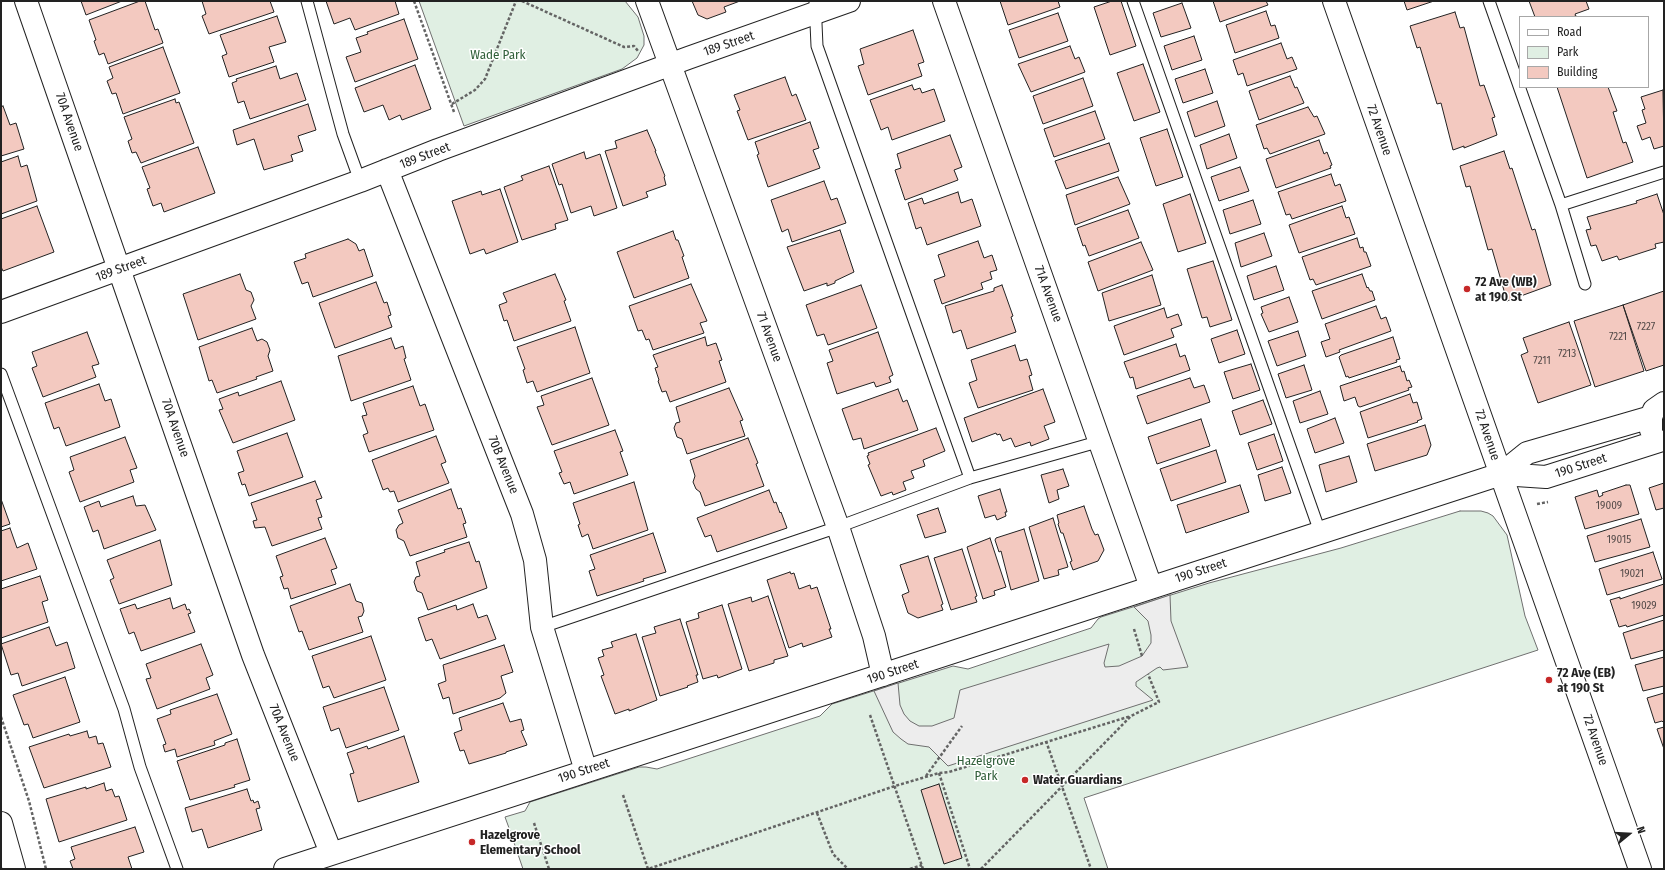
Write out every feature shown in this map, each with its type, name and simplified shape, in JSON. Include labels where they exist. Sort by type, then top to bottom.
[{"type":"street","name":"70A Avenue","points":[[26,1],[121,269],[253,655],[331,853]]},
{"type":"street","name":"71 Avenue","points":[[647,1],[838,527],[874,636],[884,675]]},
{"type":"street","name":"189 Street","points":[[1,312],[360,181],[669,65],[816,7],[849,1]]},
{"type":"street","name":"71A Avenue","points":[[944,1],[1101,441],[1151,587]]},
{"type":"street","name":"72 Avenue","points":[[1334,1],[1640,869]]},
{"type":"street","name":"70B Avenue","points":[[387,170],[522,514],[535,560],[542,627],[586,771]]},
{"type":"street","name":"190 Street","points":[[1501,474],[1546,477],[1662,442],[1651,430],[1658,410]]},
{"type":"street","name":"190 Street","points":[[285,869],[1501,474],[1527,453],[1658,410]]},
{"type":"street","points":[[1,823],[14,869]]},
{"type":"lane","points":[[307,1],[343,134],[360,181]]},
{"type":"lane","points":[[1133,1],[1320,532]]},
{"type":"lane","points":[[1489,1],[1519,86]]},
{"type":"lane","points":[[816,7],[818,49],[970,478]]},
{"type":"lane","points":[[1520,88],[1561,205],[1585,284]]},
{"type":"lane","points":[[1561,205],[1664,172]]},
{"type":"lane","points":[[1,374],[124,709],[140,768],[177,869]]},
{"type":"lane","points":[[542,627],[838,527],[970,478],[1101,441]]},
{"type":"path","points":[[414,1],[454,112]]},
{"type":"path","points":[[452,104],[475,90],[485,79],[516,1]]},
{"type":"path","points":[[522,1],[624,47],[634,46],[639,51]]},
{"type":"path","points":[[1134,629],[1142,656]]},
{"type":"path","points":[[623,795],[648,869],[895,786],[939,773],[949,772],[1131,716],[1159,702],[1148,674]]},
{"type":"path","points":[[870,715],[923,869]]},
{"type":"path","points":[[981,869],[1131,716]]},
{"type":"path","points":[[1,717],[29,801],[46,869]]},
{"type":"path","points":[[926,777],[962,726]]},
{"type":"path","points":[[883,752],[876,733],[886,760]]},
{"type":"path","points":[[1046,741],[1091,869]]},
{"type":"path","points":[[939,773],[970,869]]},
{"type":"path","points":[[817,812],[827,842],[833,854],[848,869]]},
{"type":"path","points":[[534,823],[549,869]]},
{"type":"path","points":[[910,869],[922,865]]},
{"type":"green space","name":"Wade Park","points":[[419,1],[625,1],[638,17],[644,36],[644,45],[637,58],[622,69],[464,126]]},
{"type":"green space","name":"Hazelgrove Park","points":[[1460,511],[1481,511],[1488,513],[1493,516],[1507,535],[1525,616],[1538,650],[1084,798],[1108,869],[523,869],[505,817],[525,811],[530,802],[639,767],[657,769],[820,716],[832,704],[953,666],[968,669],[1091,628],[1101,617],[1209,583],[1341,548]]},
{"type":"shaded area","points":[[1170,595],[1171,621],[1188,667],[1163,670],[1160,667],[1136,682],[1136,686],[1153,700],[948,766],[929,747],[908,744],[893,732],[874,691],[898,683],[900,705],[904,714],[910,721],[919,726],[932,726],[954,718],[960,690],[1109,644],[1104,663],[1105,667],[1119,666],[1142,656],[1151,643],[1148,621],[1134,607]]},
{"type":"building","points":[[81,1],[122,1],[86,15]]},
{"type":"building","points":[[140,1],[145,1],[155,30],[158,29],[163,43],[108,64],[104,53],[99,55],[94,41],[96,40],[89,20]]},
{"type":"building","points":[[202,1],[270,1],[274,12],[209,34],[202,16],[206,14]]},
{"type":"building","points":[[326,1],[395,1],[399,14],[355,30],[350,18],[334,24]]},
{"type":"building","points":[[692,1],[740,1],[724,7],[726,12],[707,19],[698,15]]},
{"type":"building","points":[[1000,1],[1058,1],[1060,7],[1008,25]]},
{"type":"building","points":[[1112,1],[1121,1],[1136,46],[1110,55],[1094,7]]},
{"type":"building","points":[[1213,1],[1266,1],[1268,5],[1220,22]]},
{"type":"building","points":[[1404,1],[1434,1],[1407,10]]},
{"type":"building","points":[[1529,1],[1586,1],[1589,9],[1575,14],[1576,16],[1535,16]]},
{"type":"building","points":[[1182,3],[1191,28],[1161,37],[1153,13]]},
{"type":"building","points":[[1266,11],[1271,26],[1275,25],[1279,38],[1235,53],[1226,25]]},
{"type":"building","points":[[1455,12],[1460,28],[1464,27],[1480,86],[1484,85],[1495,117],[1492,118],[1497,135],[1464,148],[1464,146],[1453,150],[1441,103],[1437,104],[1420,47],[1417,48],[1410,26]]},
{"type":"building","points":[[1058,13],[1068,41],[1019,58],[1009,30]]},
{"type":"building","points":[[277,16],[286,42],[269,47],[274,62],[229,77],[222,56],[227,54],[220,35]]},
{"type":"building","points":[[404,19],[418,59],[355,82],[346,57],[361,52],[356,38],[368,34],[367,32]]},
{"type":"building","points":[[913,30],[924,62],[918,64],[922,76],[868,95],[858,66],[864,64],[860,49]]},
{"type":"building","points":[[1194,36],[1202,60],[1172,70],[1164,46]]},
{"type":"building","points":[[1281,43],[1287,59],[1292,57],[1297,69],[1247,86],[1243,73],[1238,75],[1233,60]]},
{"type":"building","points":[[1070,46],[1075,59],[1079,57],[1085,72],[1031,92],[1018,64]]},
{"type":"building","points":[[163,47],[180,93],[123,114],[116,93],[112,94],[107,81],[113,78],[109,67]]},
{"type":"building","points":[[1143,64],[1160,112],[1134,121],[1117,73]]},
{"type":"building","points":[[415,65],[431,109],[402,120],[400,115],[389,120],[383,105],[364,112],[355,88]]},
{"type":"building","points":[[276,66],[280,79],[297,73],[306,100],[250,119],[244,101],[238,103],[232,83],[237,81],[236,79]]},
{"type":"building","points":[[1205,69],[1213,93],[1183,103],[1175,79]]},
{"type":"building","points":[[1290,76],[1304,103],[1259,120],[1249,91]]},
{"type":"building","points":[[785,77],[792,96],[796,94],[806,120],[748,140],[737,111],[740,110],[734,95]]},
{"type":"building","points":[[1083,78],[1093,106],[1043,124],[1033,96]]},
{"type":"building","points":[[912,85],[914,90],[920,88],[922,93],[934,89],[945,121],[892,140],[888,127],[881,130],[870,100]]},
{"type":"building","points":[[1557,88],[1608,88],[1617,111],[1613,112],[1623,143],[1626,142],[1633,162],[1587,178]]},
{"type":"building","points":[[1663,90],[1664,146],[1654,149],[1650,137],[1642,140],[1637,126],[1646,123],[1642,110],[1645,109],[1641,97]]},
{"type":"building","points":[[175,99],[176,103],[179,102],[194,143],[141,163],[136,152],[132,153],[128,141],[132,139],[124,117]]},
{"type":"building","points":[[1217,101],[1225,126],[1195,137],[1187,112]]},
{"type":"building","points":[[308,104],[316,130],[298,136],[303,151],[291,155],[293,161],[264,170],[254,139],[237,145],[233,130]]},
{"type":"building","points":[[3,106],[10,125],[16,123],[24,149],[1,156],[1,107]]},
{"type":"building","points":[[1308,107],[1314,117],[1317,116],[1325,134],[1270,154],[1267,148],[1264,149],[1256,125]]},
{"type":"building","points":[[1095,111],[1105,139],[1054,157],[1044,129]]},
{"type":"building","points":[[810,122],[819,148],[813,150],[820,168],[768,187],[757,155],[759,154],[755,142]]},
{"type":"building","points":[[1167,129],[1183,177],[1156,186],[1140,138]]},
{"type":"building","points":[[647,130],[665,176],[666,185],[646,192],[648,197],[623,206],[605,151],[617,148],[615,141]]},
{"type":"building","points":[[1229,134],[1237,158],[1207,169],[1200,145]]},
{"type":"building","points":[[950,135],[962,167],[954,170],[958,180],[905,200],[895,170],[901,168],[897,154]]},
{"type":"building","points":[[1319,140],[1324,154],[1327,152],[1332,165],[1330,166],[1331,168],[1276,188],[1266,159]]},
{"type":"building","points":[[1109,143],[1119,171],[1066,189],[1055,161]]},
{"type":"building","points":[[198,147],[215,193],[164,212],[161,203],[153,206],[147,189],[150,188],[142,167]]},
{"type":"building","points":[[1504,151],[1510,169],[1512,168],[1532,230],[1535,229],[1551,285],[1507,301],[1492,249],[1488,250],[1470,186],[1466,187],[1460,166]]},
{"type":"building","points":[[584,152],[586,159],[600,154],[617,208],[594,216],[591,206],[571,213],[562,184],[559,185],[552,164]]},
{"type":"building","points":[[18,156],[21,167],[27,165],[37,201],[1,214],[1,162]]},
{"type":"building","points":[[549,166],[568,220],[555,224],[556,229],[522,240],[504,187],[523,180],[521,176]]},
{"type":"building","points":[[1240,167],[1249,191],[1219,201],[1211,177]]},
{"type":"building","points":[[1331,174],[1335,186],[1340,184],[1346,201],[1292,219],[1290,214],[1286,215],[1278,192]]},
{"type":"building","points":[[1118,177],[1130,204],[1075,225],[1066,195]]},
{"type":"building","points":[[824,181],[831,200],[837,198],[846,223],[792,242],[788,229],[782,232],[771,200]]},
{"type":"building","points":[[500,189],[518,242],[486,254],[484,249],[470,254],[452,201],[481,191],[482,195]]},
{"type":"building","points":[[958,192],[961,203],[972,199],[981,226],[927,245],[921,227],[916,229],[908,203],[922,198],[924,204]]},
{"type":"building","points":[[1190,194],[1206,243],[1178,252],[1163,204]]},
{"type":"building","points":[[1657,194],[1664,215],[1664,242],[1655,244],[1656,248],[1619,260],[1617,256],[1602,261],[1596,245],[1591,246],[1586,230],[1591,229],[1587,217],[1637,203],[1636,201]]},
{"type":"building","points":[[1253,200],[1261,224],[1230,234],[1223,210]]},
{"type":"building","points":[[37,206],[54,252],[3,271],[1,267],[1,219]]},
{"type":"building","points":[[1342,206],[1346,218],[1349,217],[1355,234],[1299,253],[1289,225]]},
{"type":"building","points":[[1128,210],[1139,238],[1089,256],[1085,245],[1083,246],[1077,228]]},
{"type":"building","points":[[840,230],[854,272],[835,281],[835,283],[827,286],[827,283],[804,291],[787,247]]},
{"type":"building","points":[[673,231],[684,256],[682,257],[689,278],[634,298],[617,252]]},
{"type":"building","points":[[1264,233],[1272,256],[1241,267],[1235,243]]},
{"type":"building","points":[[1357,238],[1360,248],[1363,247],[1364,252],[1366,252],[1371,266],[1316,285],[1313,279],[1310,280],[1302,257]]},
{"type":"building","points":[[348,239],[356,244],[359,251],[364,249],[373,276],[313,297],[308,282],[302,284],[294,262],[306,258],[305,254]]},
{"type":"building","points":[[978,241],[984,258],[992,255],[997,270],[990,272],[992,279],[981,283],[983,289],[942,304],[934,280],[945,276],[938,255]]},
{"type":"building","points":[[1141,242],[1153,270],[1098,291],[1088,262]]},
{"type":"building","points":[[1213,261],[1232,320],[1210,327],[1207,317],[1202,318],[1187,269]]},
{"type":"building","points":[[1276,266],[1284,290],[1254,300],[1247,276]]},
{"type":"building","points":[[240,274],[246,290],[251,292],[254,300],[251,306],[256,319],[198,340],[183,294]]},
{"type":"building","points":[[555,274],[566,300],[564,301],[571,321],[514,341],[507,320],[504,321],[499,305],[507,302],[503,293]]},
{"type":"building","points":[[1362,274],[1367,288],[1368,287],[1370,291],[1372,291],[1375,300],[1322,319],[1312,291]]},
{"type":"building","points":[[1152,275],[1161,305],[1109,321],[1102,293]]},
{"type":"building","points":[[376,282],[384,303],[387,302],[391,315],[388,316],[392,327],[335,348],[319,303]]},
{"type":"building","points":[[691,284],[707,321],[700,323],[704,333],[653,350],[649,339],[646,340],[642,330],[638,331],[629,306]]},
{"type":"building","points":[[861,285],[877,328],[828,345],[824,334],[817,336],[806,305]]},
{"type":"building","points":[[1002,285],[1013,316],[1011,317],[1016,332],[967,349],[961,330],[953,333],[945,306],[994,291],[994,288]]},
{"type":"building","points":[[1664,291],[1664,365],[1646,371],[1623,305]]},
{"type":"building","points":[[1289,297],[1298,322],[1269,332],[1261,314],[1263,313],[1261,307]]},
{"type":"building","points":[[1623,305],[1644,371],[1595,387],[1574,321]]},
{"type":"building","points":[[1376,306],[1381,319],[1386,317],[1391,331],[1339,350],[1340,352],[1326,357],[1321,342],[1330,339],[1325,324]]},
{"type":"building","points":[[1164,308],[1167,318],[1178,314],[1182,325],[1171,329],[1174,337],[1124,355],[1114,326]]},
{"type":"building","points":[[1569,322],[1591,385],[1538,403],[1521,355],[1528,352],[1523,338]]},
{"type":"building","points":[[575,327],[590,373],[537,392],[533,381],[527,383],[523,370],[525,369],[517,347]]},
{"type":"building","points":[[252,328],[257,341],[262,339],[267,342],[270,350],[268,356],[273,371],[256,377],[257,379],[217,393],[212,380],[209,381],[199,347]]},
{"type":"building","points":[[1237,330],[1245,354],[1219,363],[1211,339]]},
{"type":"building","points":[[1298,331],[1306,356],[1277,366],[1268,341]]},
{"type":"building","points":[[87,332],[99,364],[92,366],[96,377],[43,397],[32,368],[37,366],[32,352]]},
{"type":"building","points":[[878,332],[893,375],[889,377],[891,382],[876,387],[874,382],[837,394],[827,363],[833,361],[829,350]]},
{"type":"building","points":[[705,337],[707,346],[716,343],[722,360],[719,361],[726,382],[670,402],[666,391],[662,392],[658,381],[655,368],[658,367],[653,355]]},
{"type":"building","points":[[1393,337],[1400,359],[1396,360],[1397,362],[1349,378],[1348,376],[1346,377],[1339,357],[1341,355]]},
{"type":"building","points":[[391,338],[395,349],[403,346],[406,358],[404,359],[411,380],[351,401],[338,356]]},
{"type":"building","points":[[1176,344],[1180,357],[1185,355],[1190,370],[1136,389],[1133,377],[1130,378],[1124,362]]},
{"type":"building","points":[[1015,345],[1020,361],[1027,359],[1032,375],[1029,376],[1033,390],[978,408],[969,383],[977,380],[971,360]]},
{"type":"building","points":[[1251,364],[1260,390],[1233,399],[1224,372]]},
{"type":"building","points":[[1304,365],[1312,390],[1286,398],[1278,374]]},
{"type":"building","points":[[1400,366],[1402,372],[1404,371],[1407,381],[1409,380],[1412,387],[1408,388],[1409,390],[1360,407],[1358,406],[1355,397],[1344,401],[1340,386]]},
{"type":"building","points":[[592,378],[609,425],[552,445],[537,407],[544,405],[541,396]]},
{"type":"building","points":[[1190,378],[1194,388],[1204,385],[1210,402],[1147,424],[1137,396]]},
{"type":"building","points":[[281,381],[295,420],[233,443],[219,410],[223,409],[219,399],[238,392],[239,396]]},
{"type":"building","points":[[99,384],[105,401],[111,399],[120,427],[66,446],[59,427],[54,429],[45,403]]},
{"type":"building","points":[[413,386],[420,406],[425,404],[434,430],[369,452],[363,435],[368,433],[362,416],[367,415],[363,403]]},
{"type":"building","points":[[729,388],[743,420],[740,421],[745,436],[687,454],[682,439],[677,437],[674,428],[676,423],[680,422],[676,407]]},
{"type":"building","points":[[898,389],[903,402],[907,400],[918,430],[864,449],[861,438],[853,440],[842,409]]},
{"type":"building","points":[[1043,389],[1055,422],[1044,426],[1049,439],[1031,446],[1030,442],[1015,447],[1011,438],[1003,441],[1000,434],[997,435],[996,433],[972,442],[964,418]]},
{"type":"building","points":[[1320,391],[1328,414],[1300,423],[1293,401]]},
{"type":"building","points":[[1410,394],[1413,403],[1417,402],[1422,419],[1417,421],[1418,422],[1368,438],[1360,412]]},
{"type":"building","points":[[1263,400],[1272,424],[1240,435],[1232,411]]},
{"type":"building","points":[[1335,418],[1344,443],[1315,453],[1307,429]]},
{"type":"building","points":[[1201,419],[1210,446],[1157,464],[1148,437]]},
{"type":"building","points":[[1425,425],[1431,445],[1427,455],[1375,471],[1367,444]]},
{"type":"building","points":[[936,428],[945,451],[923,460],[925,466],[911,471],[914,478],[903,482],[906,490],[893,495],[892,492],[881,496],[868,465],[870,464],[867,456],[869,455],[868,453]]},
{"type":"building","points":[[615,430],[623,451],[620,452],[628,475],[574,494],[570,482],[564,484],[559,473],[562,472],[554,451]]},
{"type":"building","points":[[287,433],[303,477],[249,496],[245,484],[242,485],[238,473],[244,471],[237,451]]},
{"type":"building","points":[[1274,434],[1283,461],[1257,470],[1248,443]]},
{"type":"building","points":[[436,436],[446,462],[441,464],[449,483],[398,502],[394,491],[390,492],[388,488],[383,490],[372,460]]},
{"type":"building","points":[[125,437],[137,468],[130,470],[134,482],[80,502],[69,472],[74,470],[70,457]]},
{"type":"building","points":[[748,438],[758,463],[756,464],[764,486],[705,506],[700,492],[696,489],[693,482],[695,476],[690,460]]},
{"type":"building","points":[[1216,450],[1226,482],[1171,501],[1160,469]]},
{"type":"building","points":[[1349,456],[1357,482],[1326,492],[1319,465]]},
{"type":"building","points":[[1282,467],[1291,493],[1265,501],[1258,475]]},
{"type":"building","points":[[1063,469],[1069,486],[1057,490],[1059,499],[1049,503],[1041,475]]},
{"type":"building","points":[[315,481],[322,498],[316,500],[322,517],[318,518],[322,529],[272,546],[265,527],[255,528],[253,521],[257,520],[251,503]]},
{"type":"building","points":[[634,482],[648,530],[593,549],[588,534],[582,537],[578,525],[580,524],[573,503]]},
{"type":"building","points":[[1664,483],[1664,508],[1656,510],[1649,488]]},
{"type":"building","points":[[1240,485],[1249,512],[1186,533],[1177,505]]},
{"type":"building","points":[[1630,485],[1639,514],[1585,529],[1575,497],[1597,490],[1599,497],[1603,495],[1602,493]]},
{"type":"building","points":[[451,489],[458,509],[461,508],[466,523],[463,524],[467,537],[410,556],[404,541],[398,538],[396,530],[399,525],[403,523],[398,510]]},
{"type":"building","points":[[1000,489],[1007,512],[1005,512],[1006,516],[997,520],[995,515],[985,518],[978,496]]},
{"type":"building","points":[[769,490],[774,503],[776,502],[780,513],[781,512],[787,528],[717,552],[711,535],[705,537],[697,518]]},
{"type":"building","points":[[133,496],[136,506],[145,505],[156,530],[104,549],[98,530],[93,532],[84,507],[99,501],[101,507]]},
{"type":"building","points":[[1,499],[10,524],[1,527]]},
{"type":"building","points":[[1084,506],[1092,529],[1095,535],[1098,534],[1104,550],[1098,561],[1073,570],[1070,562],[1072,561],[1063,533],[1061,533],[1058,524],[1057,515]]},
{"type":"building","points":[[938,508],[946,532],[925,538],[917,515]]},
{"type":"building","points":[[1053,518],[1068,567],[1058,570],[1059,575],[1044,579],[1029,527]]},
{"type":"building","points":[[1641,519],[1650,547],[1595,562],[1587,536]]},
{"type":"building","points":[[10,528],[17,548],[28,543],[37,569],[1,581],[1,531]]},
{"type":"building","points":[[1024,529],[1039,581],[1011,590],[1001,551],[999,552],[995,540],[996,538]]},
{"type":"building","points":[[653,533],[666,572],[643,579],[644,581],[597,596],[589,571],[595,569],[590,555]]},
{"type":"building","points":[[325,538],[337,568],[331,570],[336,584],[291,599],[288,588],[284,589],[280,577],[283,576],[276,556]]},
{"type":"building","points":[[990,538],[1006,587],[994,591],[995,595],[983,599],[967,547]]},
{"type":"building","points":[[160,540],[172,585],[119,604],[110,580],[114,578],[107,560]]},
{"type":"building","points":[[469,542],[476,562],[479,561],[487,588],[428,610],[422,593],[417,591],[414,582],[416,577],[420,576],[416,562],[445,552],[444,550]]},
{"type":"building","points":[[962,549],[977,596],[975,597],[977,602],[951,610],[934,558]]},
{"type":"building","points":[[1653,552],[1662,579],[1607,595],[1599,569]]},
{"type":"building","points":[[928,556],[943,604],[941,605],[943,610],[918,618],[908,613],[902,595],[909,592],[900,565]]},
{"type":"building","points":[[790,572],[791,574],[794,573],[799,589],[810,585],[811,589],[817,587],[831,629],[829,629],[832,637],[803,647],[802,643],[789,648],[767,580]]},
{"type":"building","points":[[40,576],[48,600],[42,602],[48,622],[1,638],[1,589]]},
{"type":"building","points":[[350,584],[356,601],[362,603],[364,611],[362,616],[358,617],[363,632],[309,650],[302,631],[299,632],[290,606]]},
{"type":"building","points":[[1664,584],[1664,615],[1627,627],[1626,625],[1619,627],[1610,600],[1620,597],[1620,599]]},
{"type":"building","points":[[768,596],[788,656],[774,660],[774,663],[749,671],[728,604],[751,597],[752,602]]},
{"type":"building","points":[[170,598],[173,609],[185,604],[187,610],[189,609],[191,613],[188,614],[195,632],[141,651],[134,632],[129,634],[120,609],[135,604],[137,609]]},
{"type":"building","points":[[473,604],[478,618],[487,615],[496,639],[440,659],[432,639],[426,641],[418,618],[456,605],[457,610]]},
{"type":"building","points":[[722,605],[742,669],[718,678],[717,675],[703,679],[686,622],[699,618],[698,613]]},
{"type":"building","points":[[680,619],[698,675],[696,675],[698,682],[687,686],[688,687],[660,696],[642,637],[656,633],[654,627]]},
{"type":"building","points":[[1664,620],[1664,650],[1631,659],[1623,633]]},
{"type":"building","points":[[49,627],[56,646],[67,642],[75,668],[22,686],[18,673],[11,675],[1,644]]},
{"type":"building","points":[[636,634],[657,700],[629,711],[629,709],[615,714],[601,676],[604,675],[598,658],[604,656],[602,650],[613,647],[611,642]]},
{"type":"building","points":[[371,636],[386,680],[334,698],[329,686],[323,688],[312,656]]},
{"type":"building","points":[[201,644],[213,675],[206,678],[210,689],[157,709],[146,679],[151,678],[146,664]]},
{"type":"building","points":[[504,645],[513,672],[501,676],[506,693],[500,698],[453,714],[449,697],[443,699],[438,684],[446,681],[443,665]]},
{"type":"building","points":[[1664,657],[1664,686],[1643,691],[1635,665]]},
{"type":"building","points":[[65,677],[80,722],[33,738],[28,724],[24,725],[13,695]]},
{"type":"building","points":[[384,687],[399,730],[346,748],[339,728],[331,731],[323,707]]},
{"type":"building","points":[[1664,693],[1664,723],[1662,721],[1655,723],[1647,698]]},
{"type":"building","points":[[217,694],[232,734],[214,741],[215,745],[177,757],[175,749],[165,752],[163,745],[166,744],[157,719],[171,714],[170,710]]},
{"type":"building","points":[[503,703],[510,722],[521,719],[524,730],[521,731],[527,745],[469,764],[464,750],[460,751],[454,733],[462,730],[459,718]]},
{"type":"building","points":[[1664,727],[1664,749],[1657,729]]},
{"type":"building","points":[[87,731],[89,738],[96,736],[98,744],[103,743],[111,767],[44,788],[29,747],[69,734],[70,736]]},
{"type":"building","points":[[404,736],[419,782],[358,802],[350,774],[354,773],[347,753],[367,746],[368,749]]},
{"type":"building","points":[[237,739],[250,780],[234,785],[235,787],[190,800],[177,761],[225,745],[225,743]]},
{"type":"building","points":[[104,783],[106,791],[112,789],[115,797],[119,796],[127,820],[59,842],[46,799]]},
{"type":"building","points":[[939,784],[962,858],[944,864],[921,790]]},
{"type":"building","points":[[247,789],[251,801],[253,800],[254,803],[258,801],[260,808],[256,809],[262,830],[208,848],[202,829],[192,832],[185,808]]},
{"type":"building","points":[[135,827],[144,852],[128,857],[132,869],[73,869],[70,861],[75,859],[71,847]]},
{"type":"place","name":"72 Ave (WB) at 190 St","points":[[1467,289]]},
{"type":"place","name":"72 Ave (EB) at 190 St","points":[[1549,680]]},
{"type":"place","name":"Water Guardians","points":[[1025,780]]},
{"type":"place","name":"Hazelgrove Elementary School","points":[[472,842]]}]
